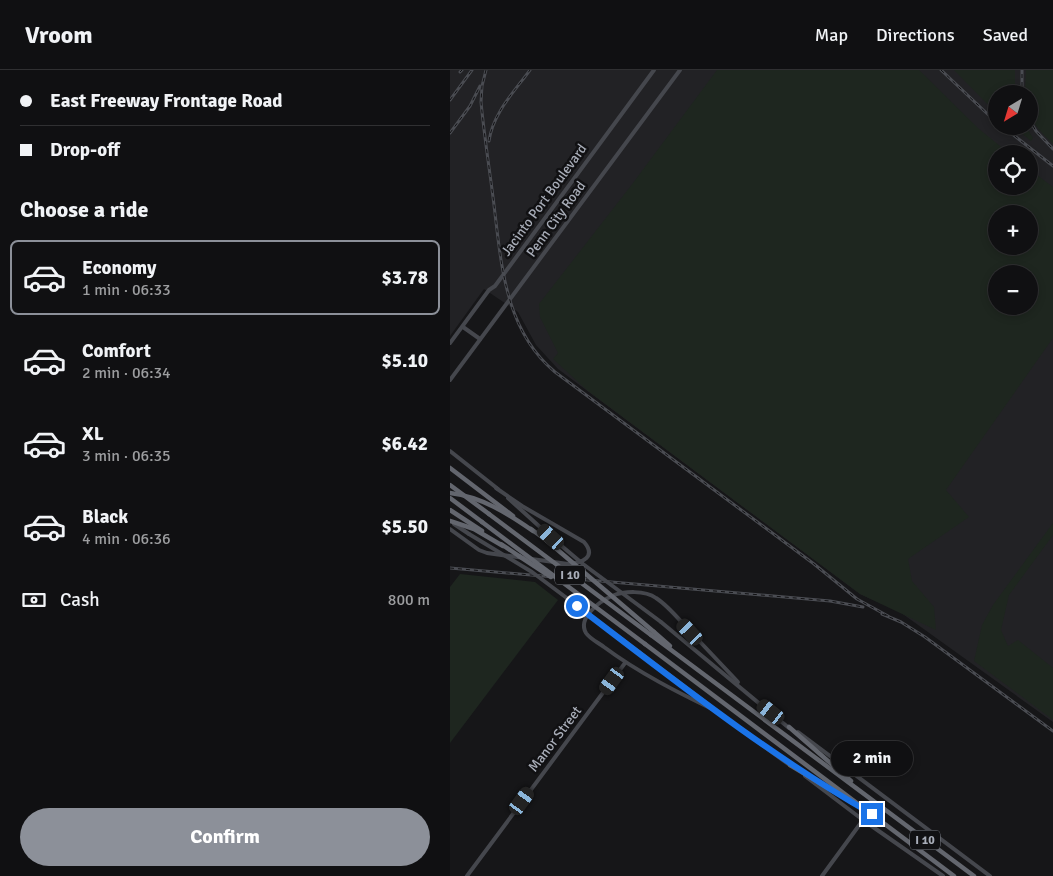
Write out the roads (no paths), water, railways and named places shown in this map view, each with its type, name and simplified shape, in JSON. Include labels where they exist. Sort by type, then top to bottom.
[{"type":"highway","points":[[450,468],[533,530],[652,634]]},
{"type":"highway","name":"I 10","points":[[450,485],[974,876]]},
{"type":"highway","points":[[450,493],[465,495],[484,502],[507,513],[533,530]]},
{"type":"highway","name":"I 10","points":[[450,498],[954,876]]},
{"type":"highway","points":[[450,510],[579,595]]},
{"type":"highway","points":[[450,521],[474,529],[503,546]]},
{"type":"highway","points":[[789,728],[876,803]]},
{"type":"highway","points":[[790,765],[872,814]]},
{"type":"main road","name":"Jacinto Port Boulevard","points":[[450,343],[495,286],[654,70]]},
{"type":"main road","name":"Penn City Road","points":[[450,380],[680,70]]},
{"type":"main road","points":[[463,327],[480,339]]},
{"type":"main road","points":[[450,452],[522,506],[584,542],[589,552],[580,563],[568,564],[482,552],[450,529]]},
{"type":"main road","points":[[496,488],[582,564],[686,641],[789,728],[802,735],[990,876]]},
{"type":"main road","points":[[450,521],[532,572],[863,820],[943,876]]},
{"type":"main road","points":[[716,711],[625,663],[586,632],[586,618],[588,614],[610,597],[630,593],[651,595],[670,610],[752,697]]},
{"type":"main road","name":"Manor Street","points":[[466,876],[625,663]]},
{"type":"main road","points":[[822,876],[863,820]]},
{"type":"railway","points":[[450,100],[472,70]]},
{"type":"railway","points":[[486,70],[481,102],[502,268],[515,314],[524,335],[538,355],[555,372],[814,564],[857,599],[888,616]]},
{"type":"railway","points":[[489,141],[491,131],[500,112],[530,70]]},
{"type":"railway","points":[[941,70],[988,114]]},
{"type":"railway","points":[[1022,70],[1022,85]]},
{"type":"railway","points":[[450,133],[470,106],[480,86]]},
{"type":"railway","points":[[1038,133],[1053,149]]},
{"type":"railway","points":[[1013,135],[1053,166]]},
{"type":"railway","points":[[450,568],[830,601],[863,607]]},
{"type":"railway","points":[[882,614],[901,622],[925,637],[1053,731]]}]
